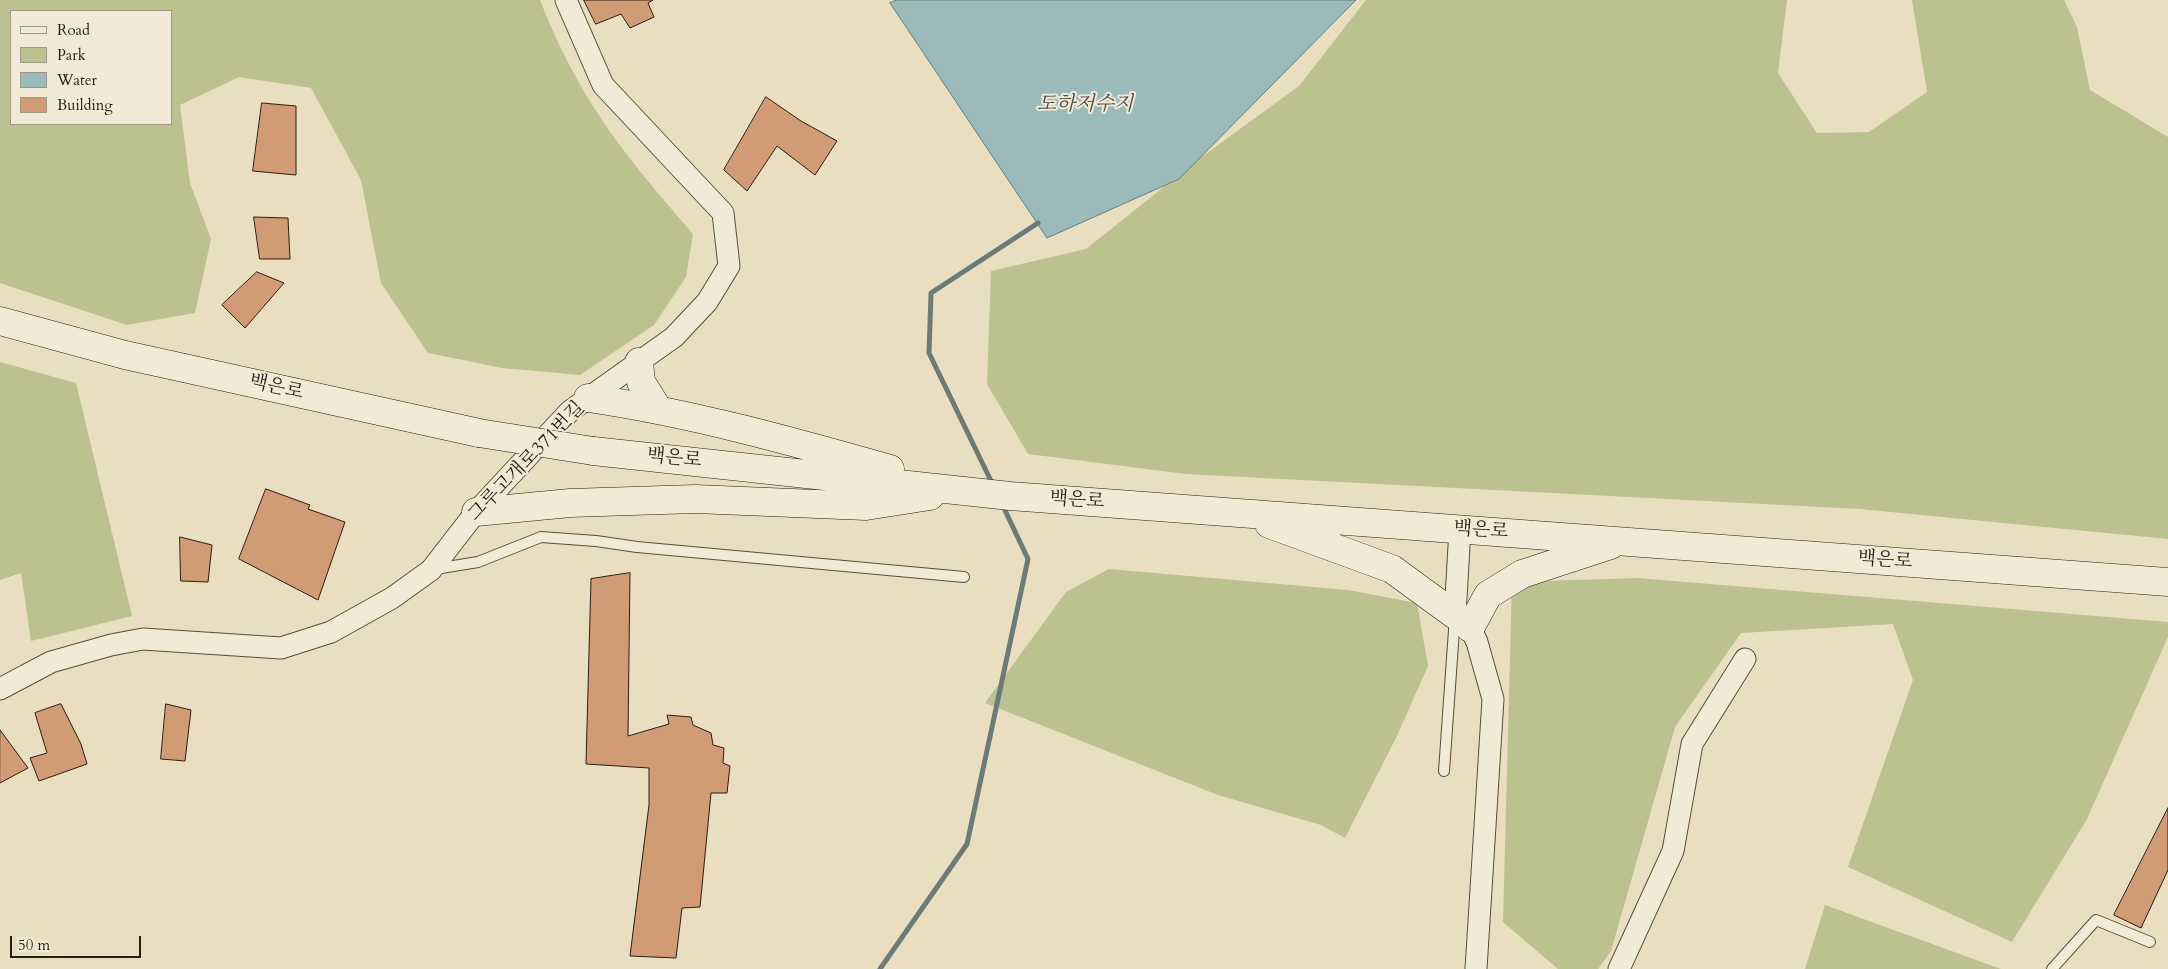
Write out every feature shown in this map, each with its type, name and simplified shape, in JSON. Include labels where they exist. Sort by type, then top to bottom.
[{"type":"main road","name":"백은로","points":[[0,321],[125,355],[479,434],[593,451],[1010,496],[2168,582]]},
{"type":"main road","points":[[639,362],[641,382],[658,409]]},
{"type":"main road","points":[[588,398],[658,409],[794,442],[974,491]]},
{"type":"main road","points":[[476,512],[570,503],[695,499],[866,506],[974,491]]},
{"type":"main road","points":[[1237,512],[1392,568],[1463,622],[1488,595],[1522,574],[1623,541]]},
{"type":"street","name":"그루고개로371번길","points":[[0,689],[50,662],[111,645],[143,639],[281,648],[332,632],[392,598],[432,570],[476,512],[570,411],[674,338],[707,302],[729,266],[723,213],[603,85],[566,0]]},
{"type":"street","points":[[1460,529],[1463,622],[1477,642],[1493,699],[1476,969]]},
{"type":"street","points":[[1619,969],[1673,851],[1692,744],[1745,659]]},
{"type":"lane","points":[[432,570],[478,562],[541,537],[964,577]]},
{"type":"lane","points":[[1444,771],[1463,622]]},
{"type":"lane","points":[[2052,969],[2096,920],[2150,942]]},
{"type":"green space","points":[[0,0],[540,0],[570,66],[602,120],[639,170],[693,234],[686,277],[654,325],[580,375],[502,368],[428,353],[381,283],[361,180],[311,88],[239,77],[180,105],[190,183],[211,239],[195,313],[127,325],[0,283]]},
{"type":"green space","points":[[1366,0],[1787,0],[1778,73],[1817,133],[1869,132],[1927,92],[1912,0],[2064,0],[2077,27],[2090,90],[2168,137],[2168,539],[1860,509],[1186,474],[1028,454],[987,384],[991,271],[1086,249],[1200,158],[1299,86]]},
{"type":"green space","points":[[0,362],[76,383],[132,616],[31,641],[21,573],[0,580]]},
{"type":"green space","points":[[1109,569],[1348,590],[1417,603],[1428,666],[1396,738],[1345,838],[1321,825],[1218,795],[985,703],[1066,592]]},
{"type":"green space","points":[[1638,578],[2168,622],[2168,637],[2087,819],[2012,942],[1848,867],[1913,680],[1893,624],[1741,633],[1675,727],[1611,951],[1598,969],[1558,969],[1503,922],[1512,582]]},
{"type":"green space","points":[[1825,905],[2001,969],[1805,969]]},
{"type":"water","name":"도하저수지","points":[[897,0],[1356,0],[1179,179],[1047,238],[890,3]]},
{"type":"building","points":[[584,0],[653,0],[648,3],[654,17],[630,28],[621,14],[596,24]]},
{"type":"building","points":[[766,97],[801,121],[837,141],[815,175],[777,146],[747,191],[724,170]]},
{"type":"building","points":[[262,103],[296,106],[296,175],[253,171]]},
{"type":"building","points":[[254,217],[288,218],[290,259],[260,259]]},
{"type":"building","points":[[257,272],[284,283],[245,328],[222,305]]},
{"type":"building","points":[[266,489],[310,505],[308,509],[345,522],[318,600],[239,559]]},
{"type":"building","points":[[180,537],[212,545],[208,582],[181,581]]},
{"type":"building","points":[[630,573],[628,736],[669,724],[667,715],[691,717],[693,725],[711,733],[713,745],[724,748],[723,763],[730,766],[727,793],[711,793],[700,907],[682,908],[676,958],[630,956],[649,805],[649,768],[586,764],[591,579]]},
{"type":"building","points":[[61,704],[81,744],[87,764],[39,781],[30,758],[47,753],[35,713]]},
{"type":"building","points":[[166,704],[191,710],[185,761],[161,759]]},
{"type":"building","points":[[0,730],[28,768],[0,783]]},
{"type":"building","points":[[2168,808],[2168,870],[2141,928],[2114,915]]},
{"type":"waterway","points":[[993,485],[929,353],[931,293],[1038,223]]},
{"type":"waterway","points":[[880,969],[967,844],[1028,559],[1002,504]]}]
